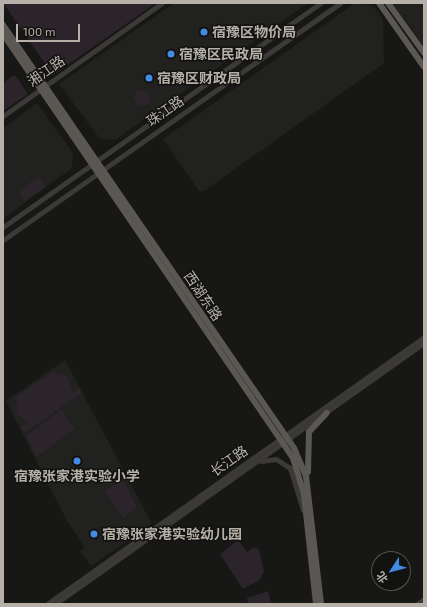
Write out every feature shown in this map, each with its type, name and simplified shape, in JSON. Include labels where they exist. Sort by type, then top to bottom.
[{"type":"main road","points":[[379,3],[424,67]]},
{"type":"main road","points":[[388,3],[424,53]]},
{"type":"main road","name":"西湖东路","points":[[3,25],[42,88]]},
{"type":"main road","name":"西湖东路","points":[[3,34],[100,171],[304,467],[312,512],[321,604]]},
{"type":"main road","points":[[312,512],[307,439],[312,428],[327,413]]},
{"type":"main road","name":"西湖东路","points":[[285,439],[300,473],[316,604]]},
{"type":"street","name":"湘江路","points":[[3,116],[162,3]]},
{"type":"street","name":"珠江路","points":[[3,227],[321,3]]},
{"type":"street","name":"珠江路","points":[[3,240],[340,3]]},
{"type":"street","name":"长江路","points":[[47,604],[285,439],[424,337]]},
{"type":"street","name":"长江路","points":[[55,604],[244,471],[285,439],[327,413],[424,343]]},
{"type":"street","points":[[244,471],[269,458],[284,461],[294,474],[307,524]]},
{"type":"street","points":[[417,604],[424,599]]},
{"type":"shaded area","points":[[3,3],[156,3],[53,75]]},
{"type":"shaded area","points":[[174,3],[308,3],[115,140],[100,139],[59,84]]},
{"type":"shaded area","points":[[355,3],[373,6],[383,19],[384,63],[204,191],[199,191],[163,139]]},
{"type":"shaded area","points":[[392,3],[424,3],[424,47],[413,31]]},
{"type":"shaded area","points":[[12,76],[16,76],[28,94],[3,111],[3,83]]},
{"type":"shaded area","points":[[142,90],[149,95],[150,98],[145,105],[142,106],[135,101],[134,98],[139,91]]},
{"type":"shaded area","points":[[37,103],[73,153],[72,168],[3,219],[3,128]]},
{"type":"shaded area","points":[[38,177],[46,187],[25,201],[18,191]]},
{"type":"shaded area","name":"宿豫张家港实验小学","points":[[65,360],[152,524],[91,566],[80,551],[85,547],[67,521],[6,401]]},
{"type":"shaded area","points":[[53,372],[67,376],[73,393],[79,388],[82,393],[24,433],[20,428],[27,423],[16,413],[17,396]]},
{"type":"shaded area","points":[[61,410],[75,429],[36,457],[26,436]]},
{"type":"shaded area","points":[[123,479],[137,508],[123,518],[105,491]]},
{"type":"shaded area","points":[[238,540],[247,552],[254,547],[259,549],[264,571],[260,580],[243,589],[220,554]]},
{"type":"shaded area","points":[[268,591],[271,604],[248,604],[247,598]]},
{"type":"place","name":"宿豫区物价局","points":[[204,32]]},
{"type":"place","name":"宿豫区民政局","points":[[171,54]]},
{"type":"place","name":"宿豫区财政局","points":[[149,78]]},
{"type":"place","name":"宿豫张家港实验小学","points":[[77,461]]},
{"type":"place","name":"宿豫张家港实验幼儿园","points":[[94,534]]}]
